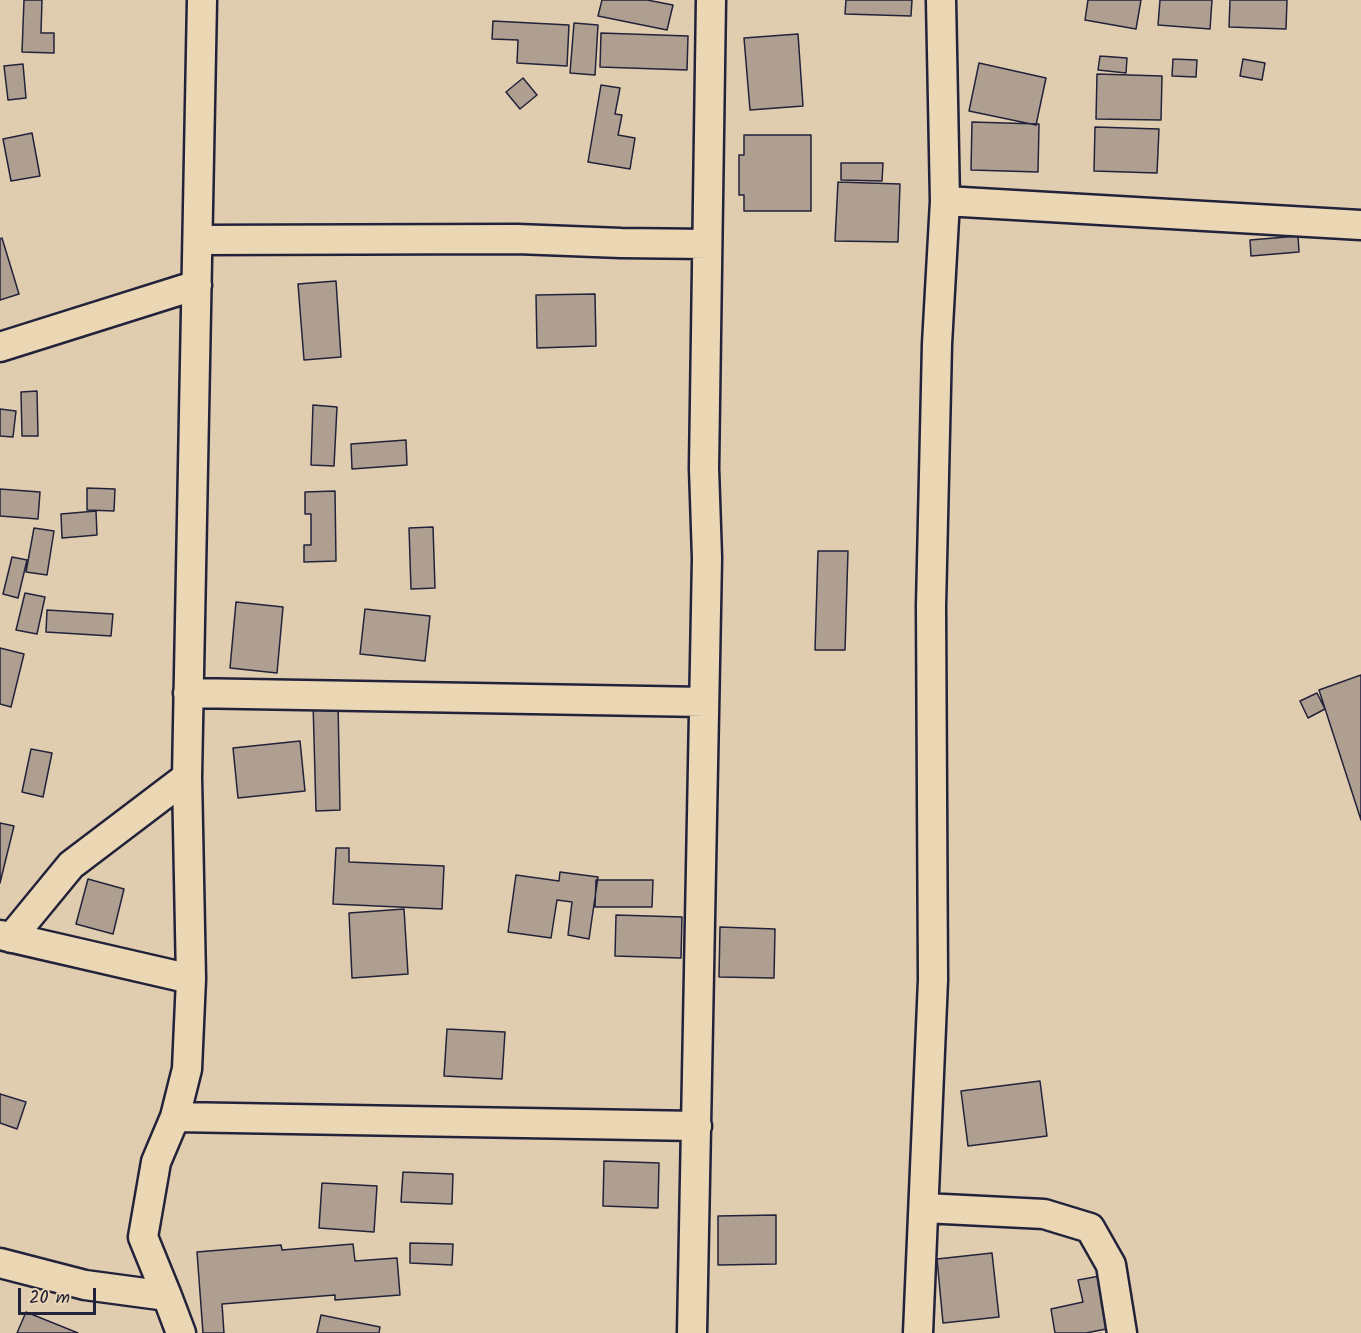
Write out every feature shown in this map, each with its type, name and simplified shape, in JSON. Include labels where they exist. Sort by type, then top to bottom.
[{"type":"street","points":[[181,1333],[142,1237],[156,1162],[175,1117],[187,1069],[191,979],[187,777],[188,693],[202,0]]},
{"type":"street","points":[[692,1333],[707,558],[704,468],[711,0]]},
{"type":"street","points":[[918,1333],[933,980],[931,606],[937,344],[945,201],[941,0]]},
{"type":"street","points":[[945,201],[1361,225]]},
{"type":"street","points":[[198,240],[517,238],[707,244]]},
{"type":"street","points":[[0,346],[197,285]]},
{"type":"street","points":[[188,693],[704,702]]},
{"type":"street","points":[[187,777],[71,866],[6,936],[191,979]]},
{"type":"street","points":[[175,1117],[697,1126]]},
{"type":"street","points":[[924,1208],[1044,1214],[1090,1228],[1111,1265],[1122,1333]]},
{"type":"street","points":[[0,1263],[85,1285],[167,1296]]},
{"type":"building","points":[[24,0],[42,0],[41,33],[54,33],[54,53],[22,52]]},
{"type":"building","points":[[602,0],[647,0],[673,5],[667,30],[598,16]]},
{"type":"building","points":[[846,0],[912,0],[911,16],[845,14]]},
{"type":"building","points":[[1088,0],[1141,0],[1136,29],[1085,20]]},
{"type":"building","points":[[1160,0],[1212,0],[1210,29],[1158,25]]},
{"type":"building","points":[[1230,0],[1287,0],[1286,29],[1229,27]]},
{"type":"building","points":[[493,21],[569,25],[567,66],[517,63],[518,40],[492,39]]},
{"type":"building","points":[[574,23],[598,25],[595,75],[570,73]]},
{"type":"building","points":[[601,33],[688,36],[687,70],[600,67]]},
{"type":"building","points":[[798,34],[803,106],[750,110],[744,38]]},
{"type":"building","points":[[1100,56],[1127,58],[1126,73],[1098,70]]},
{"type":"building","points":[[1173,59],[1197,60],[1196,77],[1172,76]]},
{"type":"building","points":[[1243,59],[1265,63],[1262,80],[1240,76]]},
{"type":"building","points":[[979,63],[1046,78],[1036,125],[969,111]]},
{"type":"building","points":[[23,64],[26,98],[8,100],[4,66]]},
{"type":"building","points":[[1097,74],[1162,76],[1161,120],[1096,119]]},
{"type":"building","points":[[523,78],[537,95],[520,109],[506,92]]},
{"type":"building","points":[[601,85],[620,88],[615,114],[622,115],[618,135],[635,138],[630,169],[588,162]]},
{"type":"building","points":[[972,122],[1039,124],[1038,172],[971,170]]},
{"type":"building","points":[[1095,127],[1159,129],[1157,173],[1094,171]]},
{"type":"building","points":[[32,133],[40,176],[11,181],[3,139]]},
{"type":"building","points":[[744,135],[811,135],[811,211],[744,211],[744,195],[739,195],[739,155],[744,155]]},
{"type":"building","points":[[841,163],[883,163],[882,181],[841,180]]},
{"type":"building","points":[[838,182],[900,184],[898,242],[835,241]]},
{"type":"building","points":[[1298,236],[1299,252],[1251,256],[1250,240]]},
{"type":"building","points":[[2,238],[19,294],[0,300],[0,239]]},
{"type":"building","points":[[336,281],[341,357],[304,360],[298,284]]},
{"type":"building","points":[[595,294],[596,346],[537,348],[536,295]]},
{"type":"building","points":[[37,391],[38,436],[22,436],[21,392]]},
{"type":"building","points":[[313,405],[337,407],[334,466],[311,465]]},
{"type":"building","points":[[0,409],[16,411],[13,437],[0,436]]},
{"type":"building","points":[[406,440],[407,465],[352,469],[351,444]]},
{"type":"building","points":[[87,488],[115,489],[114,511],[87,510]]},
{"type":"building","points":[[0,489],[40,492],[38,519],[0,516]]},
{"type":"building","points":[[335,491],[336,561],[304,562],[304,545],[311,545],[311,514],[305,514],[305,492]]},
{"type":"building","points":[[96,511],[97,535],[62,538],[61,514]]},
{"type":"building","points":[[433,527],[435,588],[411,589],[409,528]]},
{"type":"building","points":[[34,528],[54,531],[47,575],[26,572]]},
{"type":"building","points":[[818,551],[848,551],[845,650],[815,650]]},
{"type":"building","points":[[12,557],[27,560],[18,598],[3,594]]},
{"type":"building","points":[[25,593],[45,597],[37,634],[16,630]]},
{"type":"building","points":[[236,602],[283,607],[277,673],[230,668]]},
{"type":"building","points":[[365,609],[430,616],[425,661],[360,654]]},
{"type":"building","points":[[47,610],[113,614],[111,636],[46,632]]},
{"type":"building","points":[[0,648],[24,654],[11,707],[0,704]]},
{"type":"building","points":[[1361,675],[1361,820],[1319,690]]},
{"type":"building","points":[[1317,693],[1325,709],[1308,718],[1300,701]]},
{"type":"building","points":[[313,702],[338,702],[340,810],[316,811]]},
{"type":"building","points":[[300,741],[305,791],[238,798],[233,748]]},
{"type":"building","points":[[31,749],[52,753],[43,797],[22,792]]},
{"type":"building","points":[[0,823],[14,826],[0,883]]},
{"type":"building","points":[[336,848],[349,848],[349,862],[444,866],[442,909],[333,904]]},
{"type":"building","points":[[560,872],[598,877],[589,939],[568,935],[572,902],[557,900],[551,938],[508,932],[516,875],[559,881]]},
{"type":"building","points":[[88,879],[124,889],[113,934],[76,924]]},
{"type":"building","points":[[596,880],[653,880],[652,907],[595,907]]},
{"type":"building","points":[[404,909],[408,974],[352,978],[349,913]]},
{"type":"building","points":[[616,915],[682,917],[681,958],[615,956]]},
{"type":"building","points":[[720,927],[775,929],[774,978],[719,977]]},
{"type":"building","points":[[447,1029],[505,1032],[502,1079],[444,1076]]},
{"type":"building","points":[[1040,1081],[1047,1136],[968,1146],[961,1091]]},
{"type":"building","points":[[0,1094],[26,1102],[17,1129],[0,1123]]},
{"type":"building","points":[[604,1161],[659,1163],[658,1208],[603,1206]]},
{"type":"building","points":[[403,1172],[453,1174],[452,1204],[401,1202]]},
{"type":"building","points":[[322,1183],[377,1186],[374,1232],[319,1228]]},
{"type":"building","points":[[776,1215],[776,1264],[718,1265],[718,1216]]},
{"type":"building","points":[[410,1243],[453,1244],[452,1265],[410,1263]]},
{"type":"building","points":[[353,1244],[355,1261],[397,1258],[400,1295],[335,1300],[335,1295],[222,1304],[224,1333],[203,1333],[197,1252],[281,1245],[282,1250]]},
{"type":"building","points":[[992,1253],[999,1317],[943,1323],[937,1259]]},
{"type":"building","points":[[1100,1276],[1111,1328],[1086,1333],[1055,1333],[1051,1309],[1083,1302],[1078,1280]]},
{"type":"building","points":[[26,1312],[78,1333],[17,1333]]},
{"type":"building","points":[[321,1315],[380,1327],[379,1333],[317,1333]]}]
